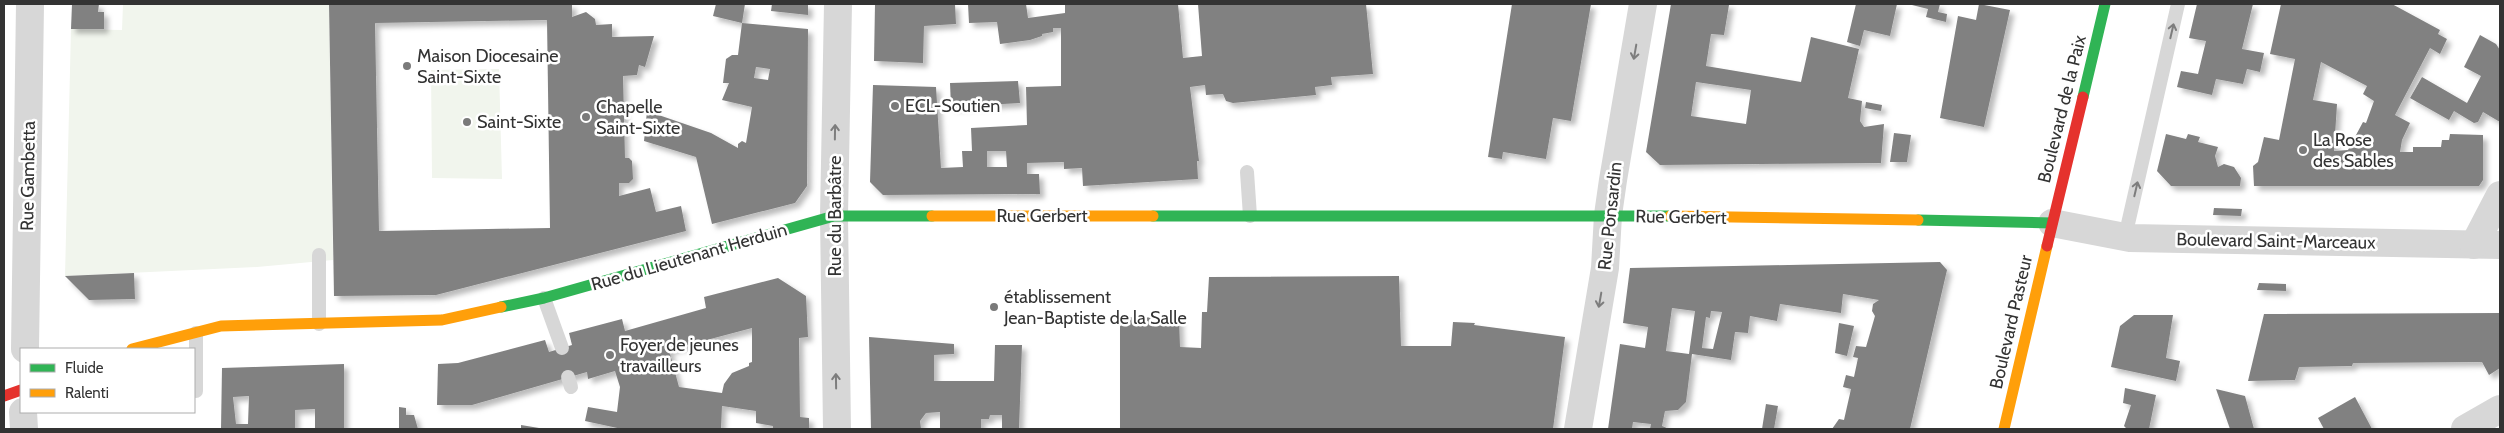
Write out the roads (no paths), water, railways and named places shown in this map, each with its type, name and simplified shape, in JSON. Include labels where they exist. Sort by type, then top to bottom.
[{"type":"street","name":"Rue Gambetta","points":[[25,348],[30,4]]},
{"type":"street","name":"Rue du Barbâtre","points":[[836,429],[834,216],[838,4]]},
{"type":"street","name":"Rue Ponsardin","points":[[1578,429],[1605,268],[1608,215],[1643,4]]},
{"type":"street","name":"Boulevard de la Paix","points":[[2052,223],[2105,4]]},
{"type":"street","points":[[2487,245],[2500,195]]},
{"type":"street","name":"Rue Gerbert","points":[[834,216],[1608,215],[2052,223]]},
{"type":"street","name":"Rue du Lieutenant Herduin","points":[[136,348],[221,326],[442,320],[544,298],[834,216]]},
{"type":"street","name":"Boulevard Saint-Marceaux","points":[[2052,223],[2125,237],[2487,245]]},
{"type":"street","name":"Boulevard Pasteur","points":[[2004,429],[2052,223]]},
{"type":"street","points":[[2465,429],[2500,410]]},
{"type":"street","points":[[21,413],[24,429]]},
{"type":"lane","points":[[2125,237],[2178,4]]},
{"type":"lane","points":[[1247,172],[1250,216]]},
{"type":"lane","points":[[319,255],[319,324]]},
{"type":"lane","points":[[544,298],[562,348]]},
{"type":"lane","points":[[196,332],[196,391]]},
{"type":"place","name":"Maison Diocesaine Saint-Sixte","points":[[407,66]]},
{"type":"place","name":"ECL-Soutien","points":[[895,106]]},
{"type":"place","name":"Chapelle Saint-Sixte","points":[[586,117]]},
{"type":"place","name":"Saint-Sixte","points":[[467,122]]},
{"type":"place","name":"La Rose des Sables","points":[[2303,150]]},
{"type":"place","name":"établissement Jean-Baptiste de la Salle","points":[[994,307]]},
{"type":"place","name":"Foyer de jeunes travailleurs","points":[[610,355]]}]
